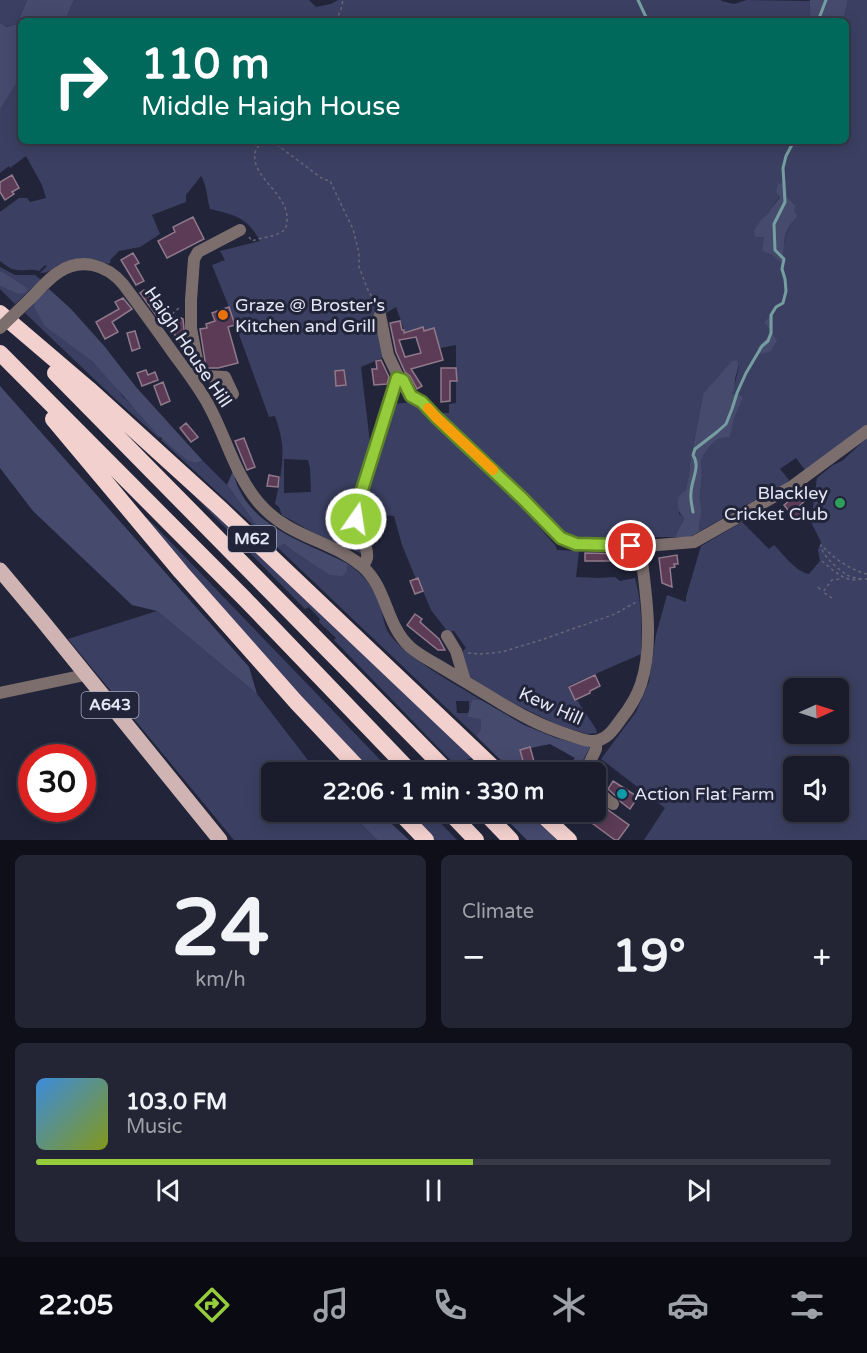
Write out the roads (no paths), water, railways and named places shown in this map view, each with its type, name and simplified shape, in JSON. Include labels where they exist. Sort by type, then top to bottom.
[{"type":"highway","name":"M62","points":[[0,315],[438,762]]},
{"type":"highway","name":"M62","points":[[0,315],[89,389],[221,509],[487,762]]},
{"type":"highway","name":"M62","points":[[0,355],[196,589],[353,762]]},
{"type":"highway","name":"M62","points":[[0,355],[244,597],[401,762]]},
{"type":"highway","points":[[409,822],[426,840]]},
{"type":"highway","points":[[459,822],[476,840]]},
{"type":"highway","points":[[494,822],[511,840]]},
{"type":"highway","points":[[550,822],[569,840]]},
{"type":"main road","name":"A643","points":[[0,570],[220,840]]},
{"type":"street","points":[[233,394],[225,377],[193,374],[198,361],[192,334],[191,300],[195,255],[240,230]]},
{"type":"street","name":"Haigh House Hill","points":[[0,328],[65,268],[84,264],[95,265],[107,270],[115,276],[193,374],[246,486],[263,508],[283,525],[345,555],[362,566],[377,583]]},
{"type":"street","points":[[380,315],[388,355],[411,396],[422,402],[561,538],[576,544],[627,545],[636,548],[641,554],[646,546],[690,543],[801,480],[867,431]]},
{"type":"street","points":[[362,566],[366,561],[367,553],[356,519],[356,512],[397,378],[399,378]]},
{"type":"street","name":"Kew Hill","points":[[377,583],[401,638],[418,653],[541,726],[584,740],[596,741],[611,732],[626,712],[642,682],[647,634],[646,596],[641,554]]},
{"type":"street","points":[[447,636],[458,657],[465,681]]},
{"type":"street","points":[[0,693],[86,675]]},
{"type":"street","points":[[590,762],[596,749],[596,741]]},
{"type":"street","points":[[606,799],[613,804]]},
{"type":"waterway","points":[[638,0],[646,17]]},
{"type":"waterway","points":[[819,18],[826,0]]},
{"type":"waterway","points":[[693,512],[691,488],[696,469],[693,455],[695,449],[726,424],[746,373],[762,346],[768,341],[771,333],[771,315],[776,307],[783,303],[786,291],[782,269],[784,259],[775,250],[774,224],[785,202],[783,168],[792,144]]},
{"type":"place","name":"Graze @ Broster's Kitchen and Grill","points":[[223,315]]},
{"type":"place","name":"Blackley Cricket Club","points":[[840,503]]},
{"type":"place","name":"Action Flat Farm","points":[[622,794]]}]
